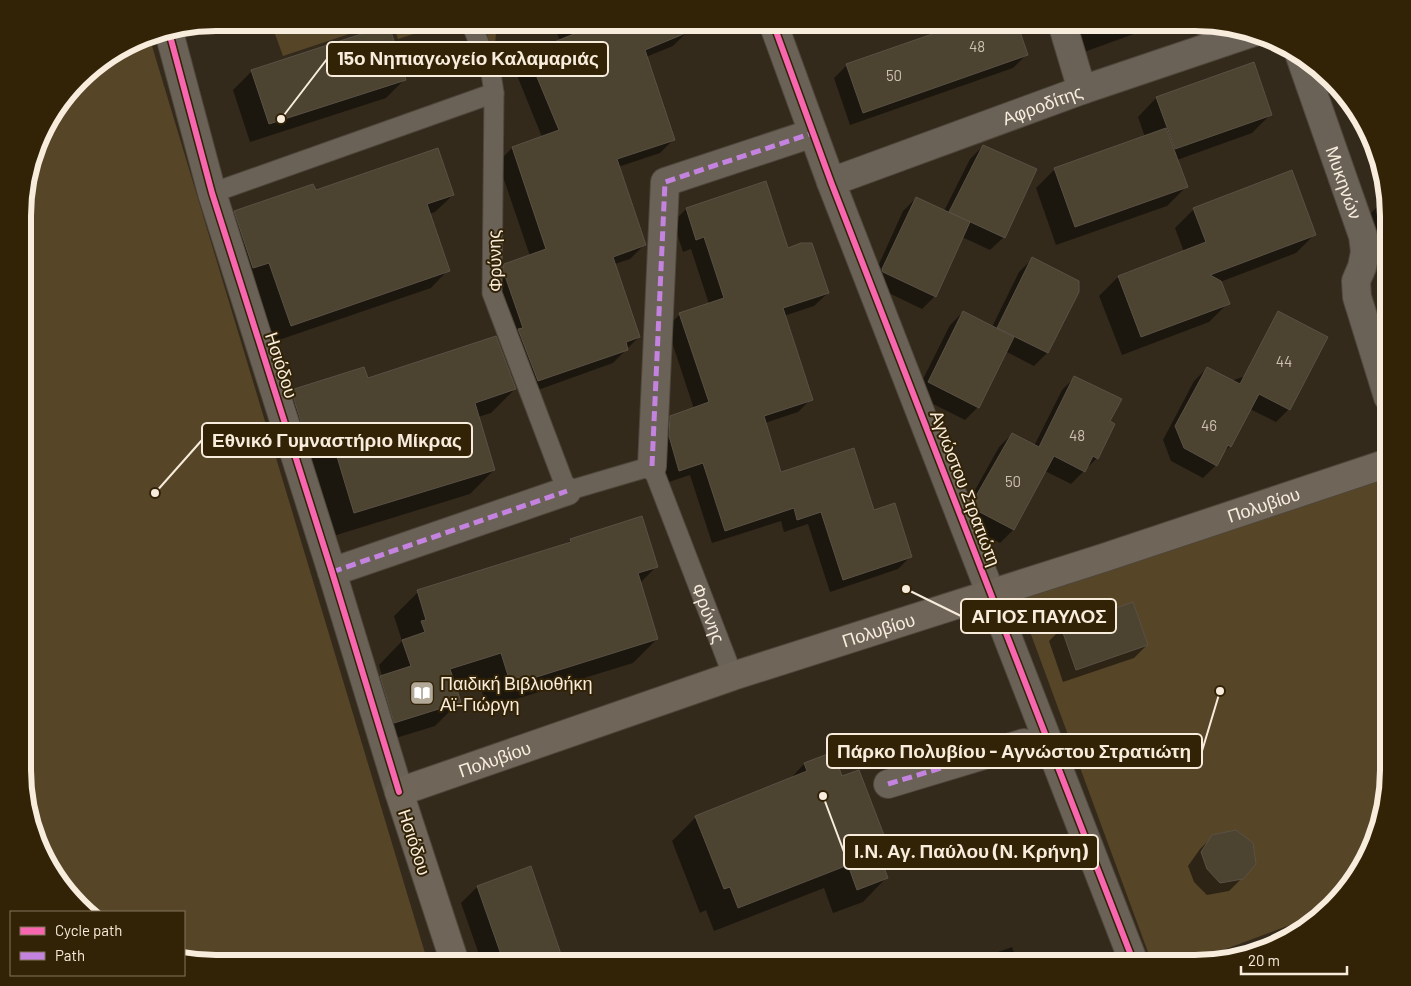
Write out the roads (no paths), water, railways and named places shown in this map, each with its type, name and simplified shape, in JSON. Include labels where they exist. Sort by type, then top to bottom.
[{"type":"main road","name":"Πολυβίου","points":[[399,792],[732,676],[991,594],[1380,466]]},
{"type":"main road","name":"Ησιόδου","points":[[399,792],[451,955]]},
{"type":"street","name":"Αγνώστου Στρατιώτη","points":[[776,31],[813,133],[1131,955]]},
{"type":"street","points":[[1064,31],[1082,90]]},
{"type":"street","name":"Ησιόδου","points":[[170,37],[212,193],[332,572],[399,792]]},
{"type":"street","name":"Αφροδίτης","points":[[832,182],[1082,90],[1239,37]]},
{"type":"street","name":"Μυκηνών","points":[[1304,66],[1363,236],[1365,252],[1362,267],[1356,281],[1357,298],[1380,371]]},
{"type":"street","points":[[652,466],[665,182],[813,133]]},
{"type":"street","points":[[332,572],[567,491]]},
{"type":"street","points":[[888,784],[1024,743]]},
{"type":"lane","name":"Φρύνης","points":[[474,31],[491,73],[494,93],[492,294],[567,491]]},
{"type":"lane","points":[[212,193],[494,93]]},
{"type":"lane","name":"Φρύνης","points":[[652,466],[732,676]]},
{"type":"lane","points":[[567,491],[652,466]]},
{"type":"place","name":"15ο Νηπιαγωγείο Καλαμαριάς","points":[[281,119]]},
{"type":"place","name":"Εθνικό Γυμναστήριο Μίκρας","points":[[155,493]]},
{"type":"place","name":"ΑΓΙΟΣ ΠΑΥΛΟΣ","points":[[906,589]]},
{"type":"place","name":"Πάρκο Πολυβίου - Αγνώστου Στρατιώτη","points":[[1220,691]]},
{"type":"place","name":"Παιδική Βιβλιοθήκη Αϊ-Γιώργη","points":[[422,693]]},
{"type":"place","name":"Ι.Ν. Αγ. Παύλου (Ν. Κρήνη)","points":[[823,796]]}]
